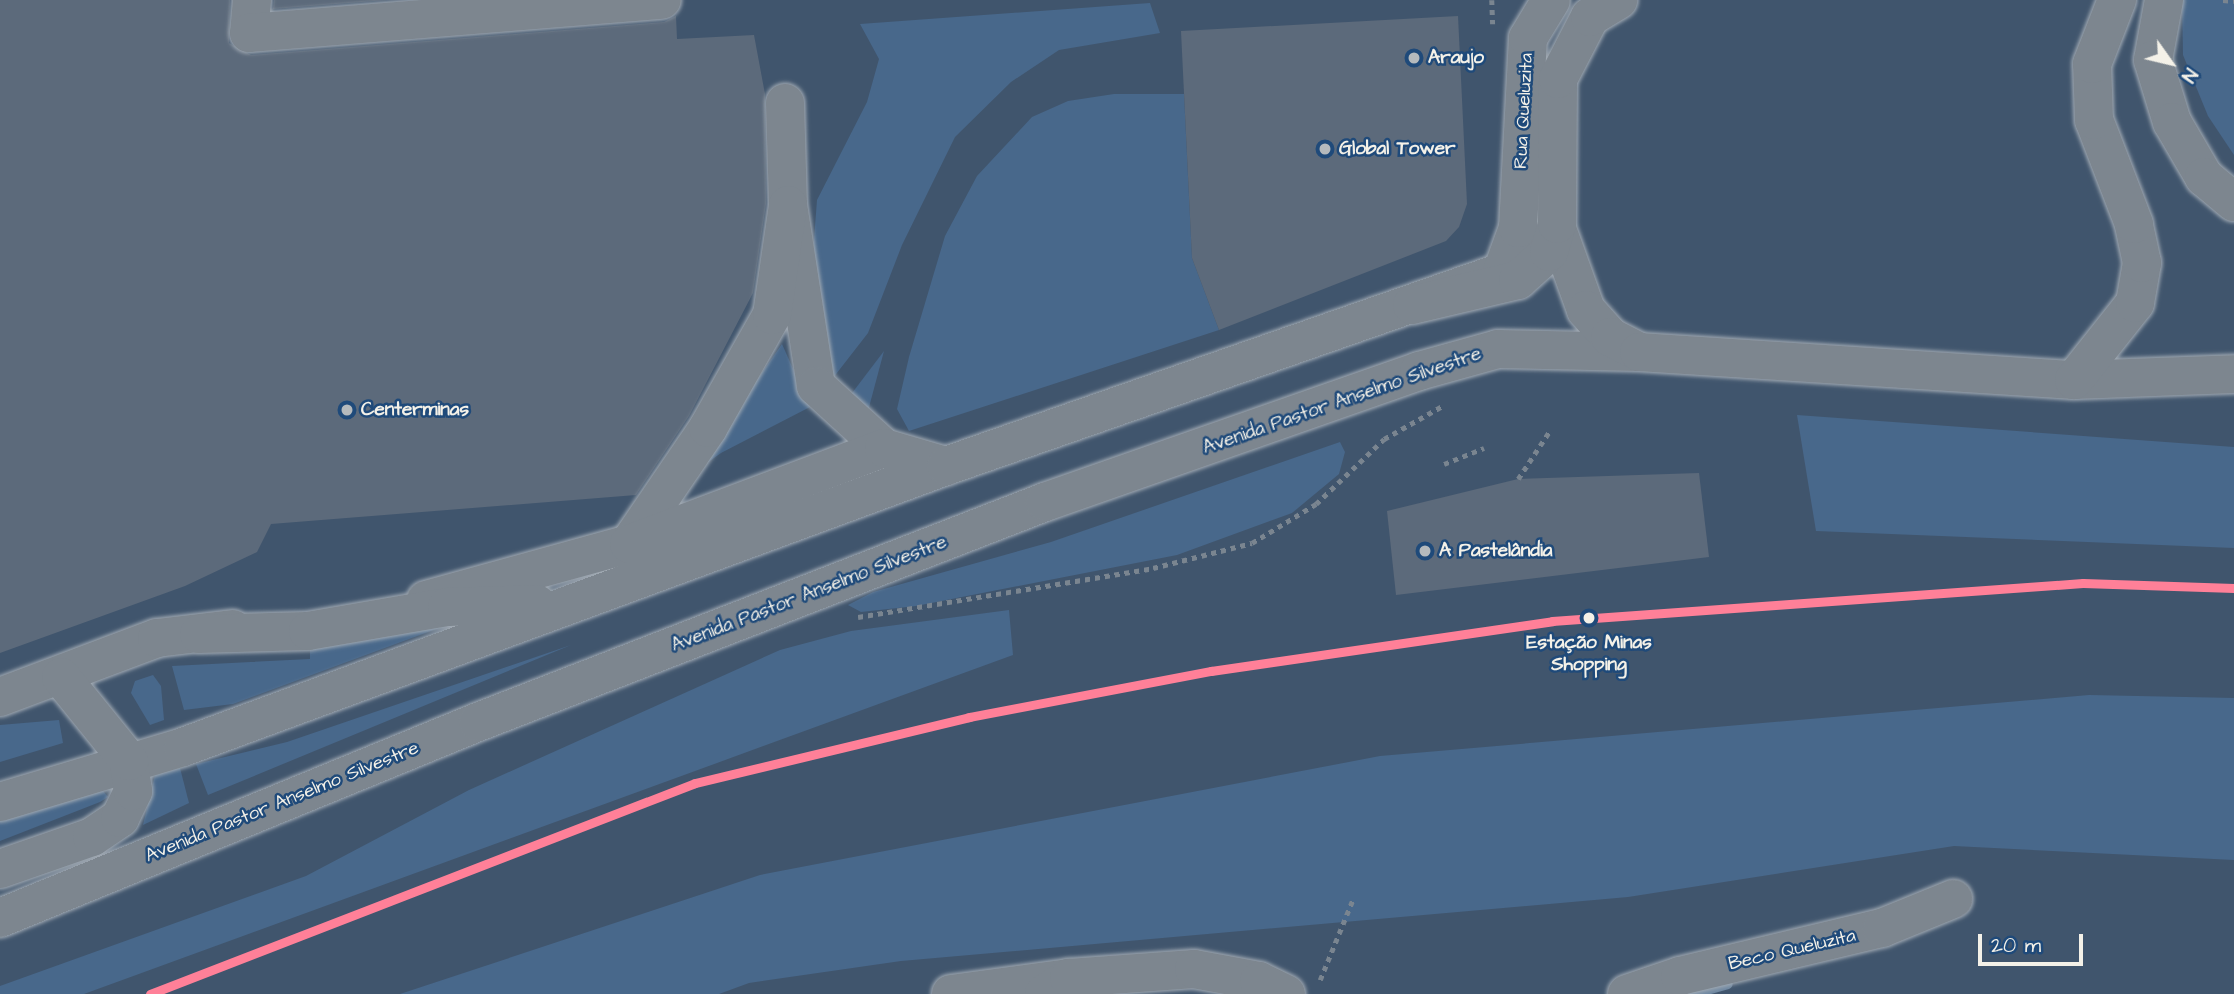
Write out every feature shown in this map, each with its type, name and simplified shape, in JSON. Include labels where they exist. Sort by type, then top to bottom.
[{"type":"main road","points":[[252,0],[249,33],[662,0]]},
{"type":"main road","name":"Rua Queluzita","points":[[1412,305],[1502,272],[1518,228],[1528,38],[1550,0]]},
{"type":"main road","points":[[0,802],[129,761],[183,747],[946,466],[1412,305],[1518,280],[1549,252],[1557,227],[1558,79],[1590,17],[1618,0]]},
{"type":"main road","points":[[2074,380],[2135,303],[2142,263],[2134,224],[2094,120],[2092,64],[2117,0]]},
{"type":"main road","points":[[2164,0],[2153,60],[2172,122],[2204,177],[2234,202]]},
{"type":"main road","points":[[785,103],[788,205],[816,386],[884,448],[946,466]]},
{"type":"main road","points":[[629,544],[708,428],[772,315],[788,205]]},
{"type":"main road","points":[[1557,227],[1586,310],[1609,337],[1639,352]]},
{"type":"main road","name":"Avenida Pastor Anselmo Silvestre","points":[[0,919],[453,733],[1032,507],[1419,371],[1498,349],[1639,352],[2074,380]]},
{"type":"main road","points":[[2074,380],[2234,374]]},
{"type":"main road","points":[[2074,380],[2234,390]]},
{"type":"main road","points":[[0,697],[61,677],[157,638],[446,596],[629,544],[884,448]]},
{"type":"main road","points":[[199,634],[308,631],[447,607],[571,603]]},
{"type":"main road","points":[[0,869],[92,837],[120,818],[133,791],[129,761],[61,677]]},
{"type":"main road","name":"Beco Queluzita","points":[[1628,994],[1680,976],[1882,929],[1953,899]]},
{"type":"main road","points":[[951,994],[1056,986],[1194,969],[1302,989]]},
{"type":"path","points":[[2223,0],[2234,1]]},
{"type":"path","points":[[848,618],[1153,568],[1252,543],[1316,504],[1384,439],[1453,402]]},
{"type":"path","points":[[1518,479],[1549,432]]},
{"type":"path","points":[[1444,464],[1484,448]]},
{"type":"path","points":[[1302,989],[1353,899]]},
{"type":"shaded area","points":[[2182,0],[2234,0],[2234,155],[2208,116],[2183,55]]},
{"type":"shaded area","points":[[1150,3],[1160,33],[1059,50],[1011,82],[955,137],[902,245],[868,333],[833,378],[813,253],[817,200],[867,102],[879,59],[860,24]]},
{"type":"shaded area","points":[[1114,94],[1184,94],[1192,258],[1219,330],[909,431],[897,409],[909,357],[945,236],[977,176],[1032,117],[1068,101]]},
{"type":"shaded area","points":[[782,344],[810,407],[721,453],[690,475]]},
{"type":"shaded area","points":[[884,351],[868,411],[846,401]]},
{"type":"shaded area","points":[[1797,415],[2234,447],[2234,548],[1816,531]]},
{"type":"shaded area","points":[[1340,442],[1345,452],[1339,474],[1292,513],[1177,555],[916,606],[861,612],[848,605],[873,592],[1051,542]]},
{"type":"shaded area","points":[[1009,610],[1013,655],[84,994],[0,994],[0,986],[306,876],[469,790],[780,650],[851,631]]},
{"type":"shaded area","points":[[447,625],[233,704],[184,710],[172,666],[310,659],[310,647]]},
{"type":"shaded area","points":[[571,645],[208,795],[196,764],[287,742]]},
{"type":"shaded area","points":[[153,675],[161,686],[164,720],[150,725],[131,693],[135,681]]},
{"type":"shaded area","points":[[2089,695],[2234,698],[2234,860],[1954,846],[1628,897],[901,961],[749,983],[719,994],[400,994],[760,875],[1380,756]]},
{"type":"shaded area","points":[[59,720],[63,743],[0,762],[0,725]]},
{"type":"shaded area","points":[[180,768],[189,803],[143,825],[155,775]]},
{"type":"shaded area","points":[[100,787],[108,797],[100,802],[0,841],[0,821]]},
{"type":"building","name":"Centerminas","points":[[0,0],[230,0],[229,43],[251,55],[664,22],[676,16],[677,39],[754,35],[765,94],[766,204],[753,293],[689,416],[636,495],[271,524],[257,552],[185,586],[0,653]]},
{"type":"building","points":[[274,0],[387,0],[273,9]]},
{"type":"building","name":"Global Tower","points":[[1458,16],[1467,204],[1459,227],[1446,241],[1219,330],[1192,258],[1181,31]]},
{"type":"building","name":"Estação Minas Shopping","points":[[1699,473],[1709,557],[1396,595],[1387,511],[1518,479]]},
{"type":"waterway","points":[[1693,994],[1728,984]]},
{"type":"transit line","points":[[150,994],[695,783],[969,717],[1211,671],[1552,621],[2083,583],[2234,588]]},
{"type":"place","name":"Araujo","points":[[1414,58]]},
{"type":"place","name":"Global Tower","points":[[1325,149]]},
{"type":"place","name":"Centerminas","points":[[347,410]]},
{"type":"place","name":"A Pastelândia","points":[[1425,551]]},
{"type":"place","name":"Estação Minas Shopping","points":[[1589,618]]}]
